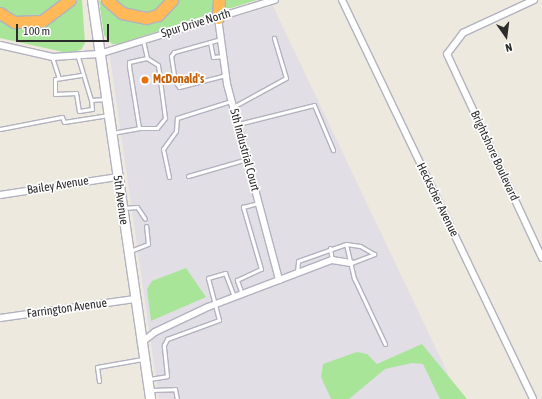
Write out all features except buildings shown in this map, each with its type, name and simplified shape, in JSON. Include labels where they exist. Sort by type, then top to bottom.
[{"type":"highway","points":[[0,14],[14,22],[42,22],[70,0]]},
{"type":"highway","points":[[106,0],[122,13],[146,18],[158,15],[172,0]]},
{"type":"highway","points":[[218,18],[219,0]]},
{"type":"main road","name":"5th Avenue","points":[[92,0],[141,343],[150,394]]},
{"type":"street","name":"Spur Drive North","points":[[0,45],[52,57],[78,57],[99,54],[275,0]]},
{"type":"street","name":"Heckscher Avenue","points":[[342,0],[533,399]]},
{"type":"street","name":"Brightshore Boulevard","points":[[534,0],[463,32],[447,54],[542,258]]},
{"type":"street","name":"5th Industrial Court","points":[[218,18],[226,75],[232,104],[279,280]]},
{"type":"street","name":"Bailey Avenue","points":[[0,195],[117,177]]},
{"type":"street","points":[[141,343],[155,332],[218,303],[332,260],[351,263]]},
{"type":"street","name":"Farrington Avenue","points":[[0,318],[135,299]]},
{"type":"lane","points":[[169,177],[163,149],[176,132],[177,118],[232,104],[286,78],[274,38]]},
{"type":"lane","points":[[221,39],[172,54],[176,85],[184,88],[226,75]]},
{"type":"lane","points":[[111,133],[139,128],[157,128],[164,118],[158,65],[147,58],[143,41]]},
{"type":"lane","points":[[210,42],[213,56],[223,56]]},
{"type":"lane","points":[[52,57],[59,78]]},
{"type":"lane","points":[[78,57],[81,75]]},
{"type":"lane","points":[[139,128],[129,62],[147,58]]},
{"type":"lane","points":[[81,75],[87,79],[92,109],[80,111],[76,94],[55,94],[54,83],[59,78],[81,75]]},
{"type":"lane","points":[[91,100],[106,99]]},
{"type":"lane","points":[[238,124],[314,105],[333,150]]},
{"type":"lane","points":[[0,128],[62,117],[64,122],[108,114]]},
{"type":"lane","points":[[188,176],[247,159]]},
{"type":"lane","points":[[242,294],[237,280],[261,269],[242,207],[258,203]]},
{"type":"lane","points":[[122,208],[137,207],[145,219]]},
{"type":"lane","points":[[128,252],[148,244],[146,226]]},
{"type":"lane","points":[[346,244],[354,278],[385,344]]},
{"type":"lane","points":[[297,273],[298,261],[330,248],[346,244],[360,246],[374,254],[351,263]]},
{"type":"lane","points":[[330,248],[332,260]]},
{"type":"lane","points":[[147,379],[167,376],[164,345],[167,339],[215,324],[220,315],[218,303],[208,278],[225,273],[234,297]]},
{"type":"lane","points":[[99,381],[97,367],[144,359]]},
{"type":"lane","points":[[150,394],[175,388],[177,399]]},
{"type":"shaded area","points":[[273,6],[460,399],[159,399],[109,51]]},
{"type":"green space","points":[[0,0],[67,0],[41,19],[14,19],[0,9]]},
{"type":"green space","points":[[74,0],[82,0],[85,43],[81,50],[68,53],[0,38],[0,18],[35,26],[60,16]]},
{"type":"green space","points":[[99,0],[139,22],[175,0],[216,0],[214,12],[210,14],[119,44],[112,44],[104,35]]},
{"type":"green space","points":[[111,0],[169,0],[158,11],[139,16],[122,10]]},
{"type":"green space","points":[[221,0],[257,0],[231,8],[225,8]]},
{"type":"green space","points":[[186,268],[206,297],[151,321],[147,289],[152,281]]},
{"type":"green space","points":[[422,344],[467,399],[440,399],[423,364],[412,363],[385,369],[349,399],[331,399],[321,377],[323,364],[357,352],[367,354],[377,364]]},
{"type":"place","name":"McDonald's","points":[[145,80]]}]
